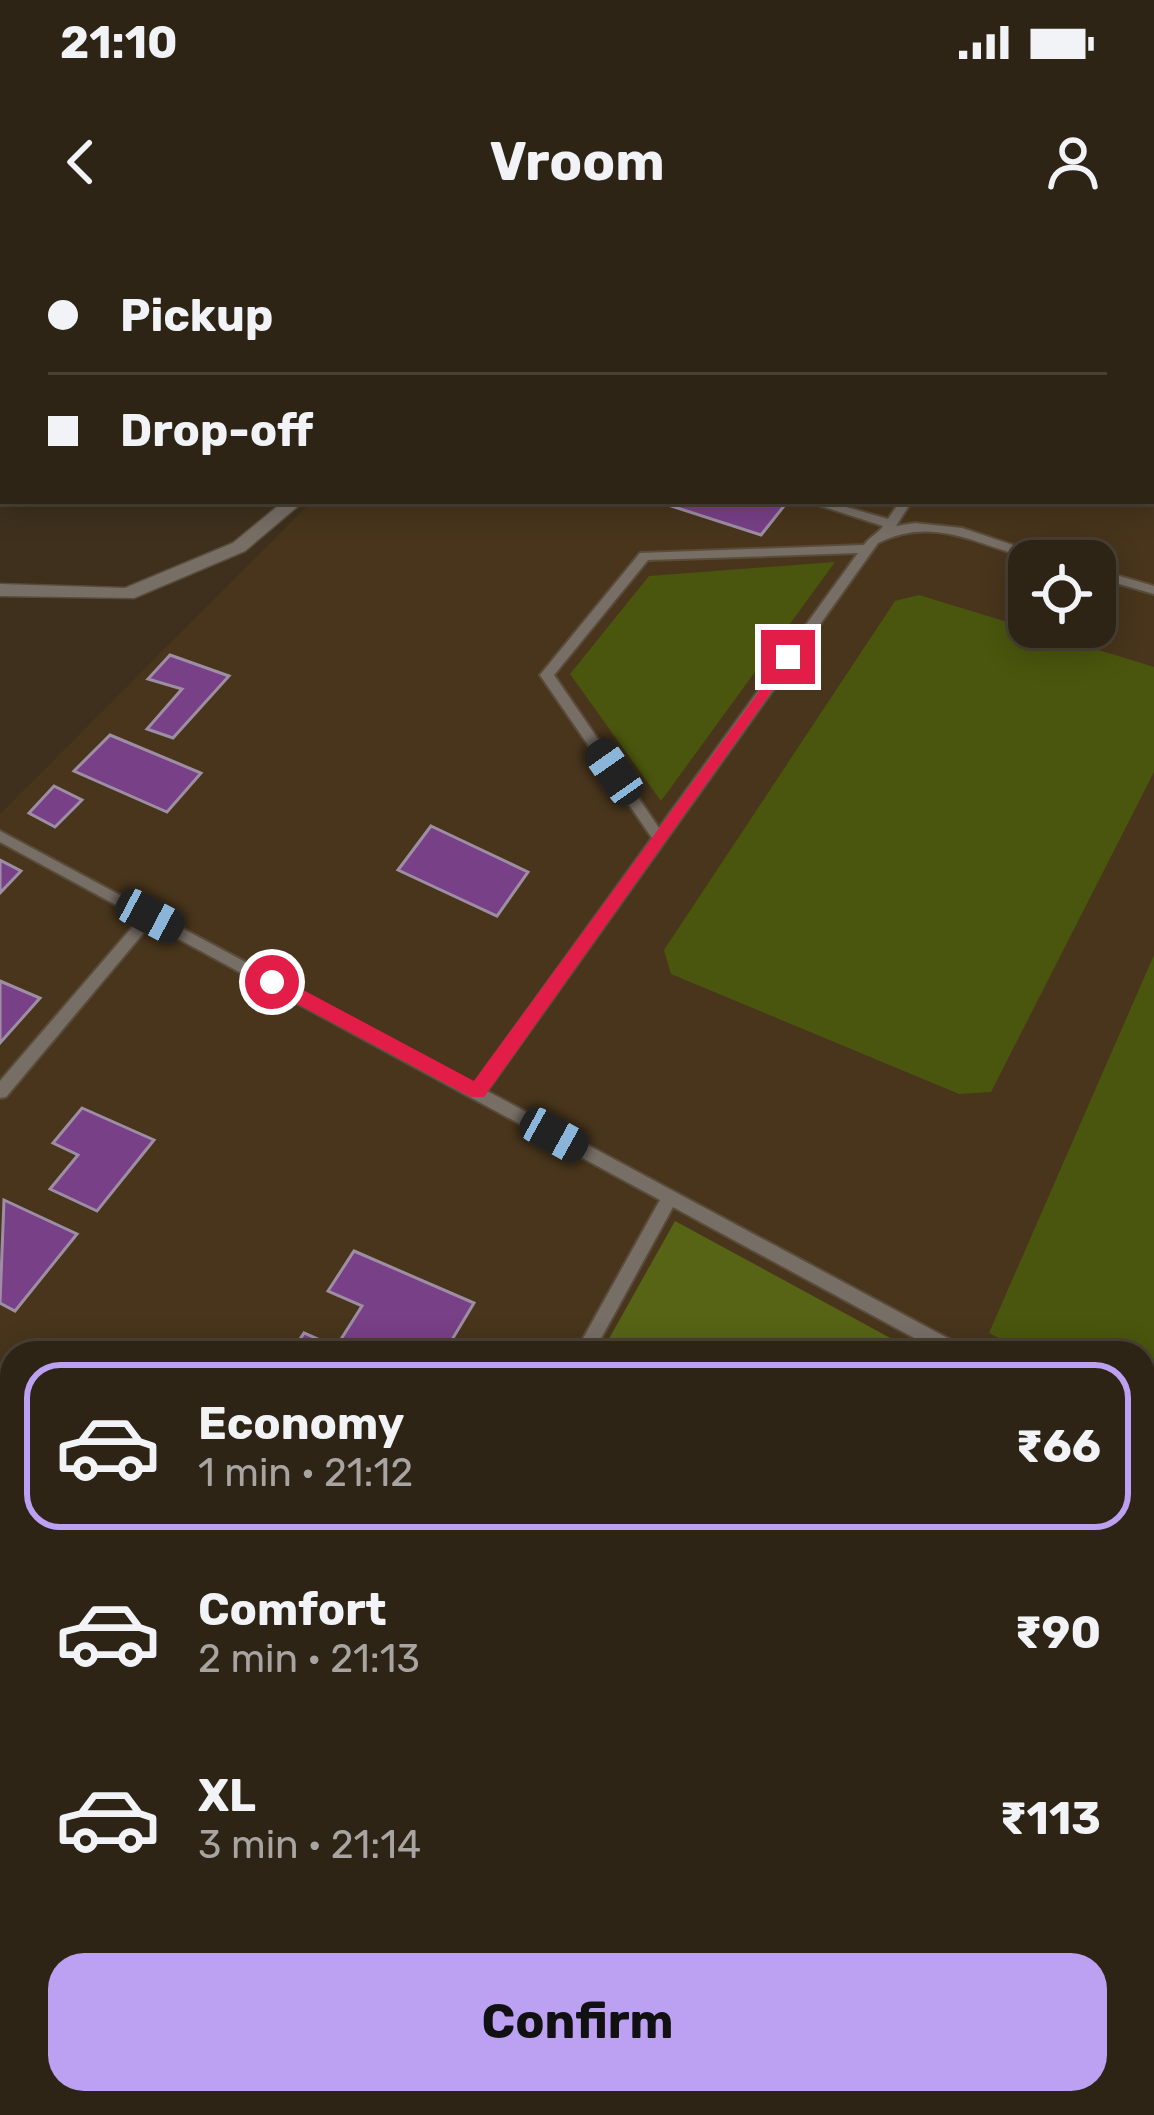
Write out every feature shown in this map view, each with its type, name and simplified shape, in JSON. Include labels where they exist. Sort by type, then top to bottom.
[{"type":"street","points":[[0,590],[128,594],[239,547],[291,504]]},
{"type":"lane","points":[[820,504],[888,528],[921,526],[1008,549]]},
{"type":"lane","points":[[477,1092],[865,549],[888,528],[904,504]]},
{"type":"lane","points":[[659,838],[547,675],[644,556],[865,549]]},
{"type":"lane","points":[[1116,579],[1154,590]]},
{"type":"lane","points":[[0,836],[935,1341]]},
{"type":"lane","points":[[0,1092],[150,916]]},
{"type":"lane","points":[[591,1341],[669,1199]]},
{"type":"shaded area","points":[[309,504],[1154,504],[1154,1341],[0,1341],[0,814]]},
{"type":"green space","points":[[835,562],[661,801],[570,674],[649,576]]},
{"type":"green space","points":[[919,595],[1008,622],[1008,648],[1092,648],[1154,667],[1154,772],[991,1092],[959,1094],[671,974],[664,950],[895,601]]},
{"type":"green space","points":[[1154,955],[1154,1341],[1004,1341],[989,1333]]},
{"type":"green space","points":[[675,1221],[896,1341],[608,1341]]},
{"type":"building","points":[[665,504],[784,506],[761,535]]},
{"type":"building","points":[[170,655],[229,676],[173,738],[147,729],[182,689],[148,679]]},
{"type":"building","points":[[110,735],[201,773],[167,812],[74,771]]},
{"type":"building","points":[[54,786],[82,800],[55,827],[29,813]]},
{"type":"building","points":[[431,826],[528,872],[497,916],[398,870]]},
{"type":"building","points":[[0,860],[21,871],[0,893]]},
{"type":"building","points":[[0,981],[40,998],[0,1043]]},
{"type":"building","points":[[82,1108],[154,1140],[97,1211],[50,1189],[78,1155],[53,1143]]},
{"type":"building","points":[[4,1200],[77,1234],[15,1311],[0,1303]]},
{"type":"building","points":[[354,1251],[474,1303],[451,1341],[340,1341],[362,1306],[328,1291]]},
{"type":"building","points":[[304,1333],[322,1341],[299,1341]]},
{"type":"route","points":[[272,982],[477,1092],[788,657]]}]
